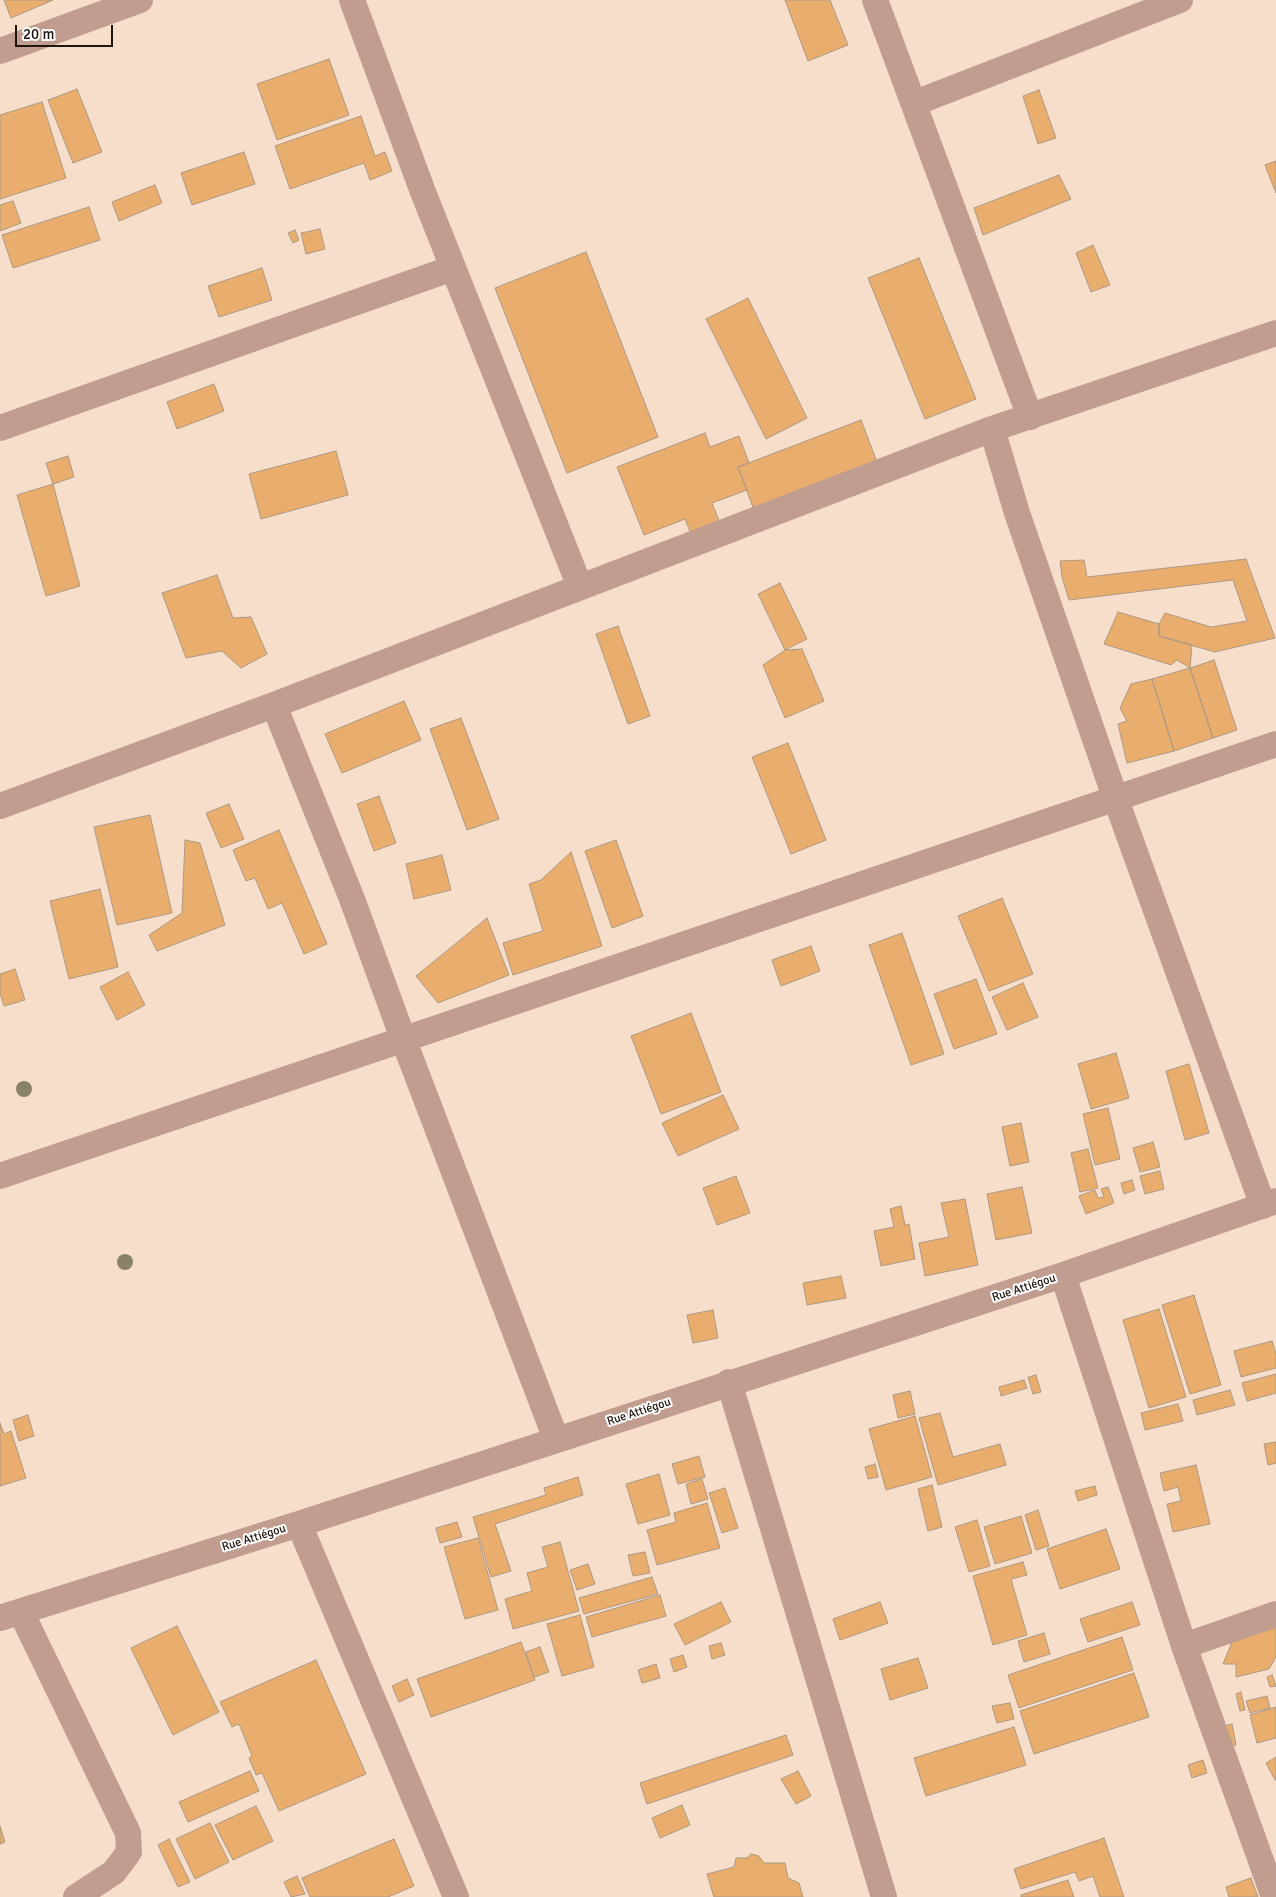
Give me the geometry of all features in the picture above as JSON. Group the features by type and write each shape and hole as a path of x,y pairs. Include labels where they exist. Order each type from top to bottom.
{"street":[{"path":"0,51 140,0"},
{"path":"352,0 453,268 580,587"},
{"path":"875,0 915,103 1030,417"},
{"path":"915,103 1180,0"},
{"path":"0,428 453,268"},
{"path":"0,806 274,704 992,429 1276,333"},
{"path":"992,429 1018,513 1115,797 1269,1203"},
{"path":"274,704 352,899 404,1041 556,1438"},
{"path":"0,1176 404,1041 1115,797 1276,744"},
{"name":"Rue Attiégou","path":"10,1615 299,1524 556,1438 1062,1275 1269,1203"},
{"path":"1062,1275 1184,1646 1274,1897"},
{"path":"729,1382 884,1897"},
{"path":"299,1524 456,1897"},
{"path":"1184,1646 1276,1614"},
{"path":"10,1615 128,1833 129,1852 114,1872 76,1897"}],"building":[{"path":"4,0 53,0 11,18"},
{"path":"785,0 830,0 848,45 808,61"},
{"path":"329,59 349,115 277,140 257,84"},
{"path":"77,89 102,152 73,163 48,100"},
{"path":"1039,90 1056,138 1038,144 1023,96"},
{"path":"42,102 66,178 0,199 0,115"},
{"path":"361,116 375,156 385,152 392,171 370,180 364,163 290,189 275,146"},
{"path":"244,152 255,184 192,205 181,173"},
{"path":"1276,161 1276,193 1265,165"},
{"path":"1059,175 1071,199 983,235 974,208"},
{"path":"155,185 162,203 119,221 112,202"},
{"path":"13,201 21,223 0,231 0,205"},
{"path":"89,207 100,240 13,268 2,235"},
{"path":"320,229 325,249 306,254 301,233"},
{"path":"295,230 299,240 293,243 288,233"},
{"path":"1093,245 1110,285 1091,292 1076,253"},
{"path":"586,252 658,437 567,473 495,288"},
{"path":"919,258 976,399 925,419 868,278"},
{"path":"262,268 272,300 219,317 208,286"},
{"path":"748,298 807,418 766,439 706,319"},
{"path":"214,384 224,411 177,429 167,402"},
{"path":"861,420 877,462 754,510 738,467"},
{"path":"705,433 710,447 739,436 749,463 738,467 747,490 712,503 720,523 691,534 685,519 644,535 617,467"},
{"path":"336,451 348,495 261,519 249,474"},
{"path":"68,456 74,477 53,484 46,463"},
{"path":"53,484 80,586 46,596 17,495"},
{"path":"1246,559 1275,638 1215,652 1159,636 1159,624 1165,613 1211,627 1247,621 1233,580 1069,600 1062,577 1060,561 1084,560 1087,577"},
{"path":"217,575 233,618 251,617 267,654 241,668 222,651 186,658 162,593"},
{"path":"780,583 807,639 785,650 758,594"},
{"path":"1118,612 1159,624 1159,636 1192,645 1190,668 1177,660 1171,665 1104,644"},
{"path":"618,626 650,716 628,724 596,634"},
{"path":"802,649 824,701 785,718 763,665 785,650"},
{"path":"1214,660 1237,730 1213,738 1190,668"},
{"path":"1190,668 1213,738 1174,751 1152,679"},
{"path":"1152,679 1174,751 1127,763 1118,724 1127,721 1120,708 1131,684"},
{"path":"404,701 421,740 342,773 325,734"},
{"path":"461,718 499,819 467,830 430,729"},
{"path":"788,743 826,840 791,854 752,757"},
{"path":"379,796 396,843 374,851 357,804"},
{"path":"229,804 244,839 221,848 206,813"},
{"path":"150,815 172,913 117,925 94,827"},
{"path":"279,830 327,944 304,954 282,903 268,909 255,878 246,881 233,850"},
{"path":"185,840 200,843 225,925 157,951 149,935 182,913"},
{"path":"616,840 643,916 612,928 585,851"},
{"path":"571,852 602,946 513,975 503,943 543,931 529,884 541,880"},
{"path":"442,855 451,890 414,899 406,864"},
{"path":"100,889 118,967 69,979 50,901"},
{"path":"1002,898 1033,974 989,991 958,916"},
{"path":"487,918 509,975 438,1003 416,976"},
{"path":"902,933 944,1054 911,1065 869,945"},
{"path":"811,946 820,971 781,986 772,960"},
{"path":"15,969 25,1000 4,1006 0,993 0,974"},
{"path":"128,972 145,1005 117,1020 100,987"},
{"path":"976,979 997,1034 954,1049 934,994"},
{"path":"1023,983 1038,1017 1007,1030 992,997"},
{"path":"691,1013 721,1092 661,1114 631,1036"},
{"path":"1116,1053 1129,1098 1091,1109 1078,1064"},
{"path":"1189,1064 1209,1133 1185,1140 1166,1071"},
{"path":"723,1095 739,1129 678,1156 662,1123"},
{"path":"1108,1108 1120,1159 1095,1165 1083,1114"},
{"path":"1021,1123 1029,1162 1010,1166 1002,1127"},
{"path":"1153,1142 1160,1167 1140,1172 1133,1148"},
{"path":"1088,1149 1098,1188 1080,1192 1071,1153"},
{"path":"1160,1171 1164,1189 1145,1194 1140,1176"},
{"path":"736,1176 750,1213 717,1225 703,1188"},
{"path":"1132,1180 1135,1190 1124,1194 1121,1183"},
{"path":"1022,1187 1032,1233 996,1240 987,1194"},
{"path":"1108,1187 1114,1203 1086,1214 1079,1196 1095,1190 1098,1198 1104,1197 1101,1189"},
{"path":"965,1199 978,1265 925,1276 919,1243 949,1237 941,1203"},
{"path":"901,1206 905,1225 909,1224 915,1259 881,1266 874,1231 894,1227 890,1209"},
{"path":"841,1276 846,1298 807,1305 803,1283"},
{"path":"1194,1295 1221,1385 1190,1394 1162,1305"},
{"path":"1159,1309 1186,1397 1149,1408 1123,1320"},
{"path":"713,1310 718,1338 693,1343 687,1315"},
{"path":"1272,1341 1276,1354 1276,1368 1241,1377 1234,1351"},
{"path":"1276,1374 1276,1393 1247,1401 1242,1383"},
{"path":"1036,1375 1041,1392 1033,1394 1028,1377"},
{"path":"1024,1380 1027,1388 1001,1396 999,1387"},
{"path":"1230,1390 1235,1405 1197,1415 1193,1400"},
{"path":"910,1391 915,1414 898,1418 893,1395"},
{"path":"1178,1404 1183,1421 1145,1430 1141,1413"},
{"path":"940,1413 953,1457 1000,1444 1006,1465 938,1485 919,1418"},
{"path":"28,1415 34,1436 19,1441 13,1420"},
{"path":"915,1416 932,1477 886,1490 869,1429"},
{"path":"0,1423 4,1434 11,1431 26,1478 0,1486"},
{"path":"1276,1442 1276,1463 1268,1465 1264,1444"},
{"path":"699,1456 705,1477 678,1484 672,1464"},
{"path":"875,1464 878,1477 868,1479 865,1467"},
{"path":"1196,1465 1210,1524 1173,1532 1167,1504 1181,1501 1178,1487 1164,1491 1160,1473"},
{"path":"659,1474 670,1515 638,1524 626,1484"},
{"path":"578,1477 583,1495 495,1524 511,1571 491,1577 473,1517 546,1495 544,1488"},
{"path":"702,1479 708,1499 691,1504 686,1484"},
{"path":"932,1485 942,1527 928,1531 918,1489"},
{"path":"1095,1486 1097,1495 1078,1501 1075,1491"},
{"path":"725,1488 738,1528 722,1533 709,1493"},
{"path":"707,1503 720,1548 657,1565 647,1530 676,1522 674,1513"},
{"path":"1038,1510 1049,1546 1036,1550 1025,1515"},
{"path":"1021,1516 1032,1553 995,1564 984,1527"},
{"path":"977,1520 990,1566 969,1572 955,1527"},
{"path":"457,1522 462,1537 440,1543 436,1528"},
{"path":"1106,1529 1120,1569 1060,1589 1047,1549"},
{"path":"478,1538 498,1610 465,1619 444,1547"},
{"path":"560,1542 579,1611 513,1629 505,1599 532,1591 527,1573 548,1567 542,1547"},
{"path":"645,1552 650,1573 633,1576 628,1555"},
{"path":"1023,1562 1027,1575 1011,1579 1027,1635 993,1645 973,1576"},
{"path":"588,1564 595,1584 577,1590 570,1570"},
{"path":"652,1577 658,1594 584,1614 579,1598"},
{"path":"660,1595 666,1616 592,1637 586,1617"},
{"path":"721,1602 731,1622 685,1645 674,1624"},
{"path":"880,1602 888,1623 840,1640 833,1619"},
{"path":"1132,1602 1140,1625 1088,1642 1080,1619"},
{"path":"580,1615 594,1667 562,1676 547,1624"},
{"path":"177,1626 219,1712 173,1735 131,1648"},
{"path":"1276,1627 1276,1657 1269,1669 1236,1677 1236,1664 1223,1664 1232,1642"},
{"path":"1044,1633 1050,1654 1024,1662 1018,1641"},
{"path":"1122,1637 1133,1670 1019,1708 1008,1675"},
{"path":"521,1642 535,1680 431,1717 417,1679"},
{"path":"721,1643 725,1655 712,1659 709,1646"},
{"path":"540,1647 549,1672 534,1677 526,1652"},
{"path":"683,1655 687,1667 674,1672 670,1659"},
{"path":"918,1658 928,1688 890,1700 881,1669"},
{"path":"316,1660 366,1774 279,1811 262,1773 256,1775 249,1758 252,1756 239,1724 232,1727 220,1702"},
{"path":"656,1664 660,1678 642,1683 638,1670"},
{"path":"1134,1673 1149,1717 1034,1754 1020,1711"},
{"path":"1272,1675 1276,1686 1270,1687 1267,1677"},
{"path":"407,1679 414,1695 399,1702 392,1686"},
{"path":"1241,1692 1245,1710 1240,1711 1236,1694"},
{"path":"1267,1696 1270,1708 1250,1713 1246,1701"},
{"path":"1010,1703 1014,1719 997,1723 992,1706"},
{"path":"1276,1707 1276,1738 1257,1743 1250,1715"},
{"path":"1232,1724 1236,1745 1225,1747 1220,1727"},
{"path":"1014,1727 1026,1765 926,1796 914,1758"},
{"path":"786,1735 793,1755 647,1804 640,1783"},
{"path":"1276,1757 1276,1780 1275,1780 1266,1763"},
{"path":"1203,1760 1207,1773 1192,1778 1188,1765"},
{"path":"250,1771 259,1791 188,1822 179,1802"},
{"path":"798,1771 811,1796 796,1804 781,1779"},
{"path":"682,1805 690,1825 660,1838 652,1818"},
{"path":"256,1806 273,1841 233,1860 215,1825"},
{"path":"210,1823 229,1862 195,1879 176,1839"},
{"path":"0,1826 5,1842 0,1844"},
{"path":"1104,1838 1124,1897 1100,1897 1093,1876 1079,1881 1075,1872 1021,1889 1014,1869"},
{"path":"169,1839 190,1882 178,1887 158,1845"},
{"path":"394,1839 414,1886 388,1897 310,1897 302,1878"},
{"path":"751,1854 759,1856 764,1863 785,1863 788,1878 799,1883 803,1897 714,1897 707,1874 734,1867 736,1858 747,1858"},
{"path":"297,1876 305,1894 291,1897 284,1882"},
{"path":"1251,1878 1258,1897 1229,1897 1226,1887"},
{"path":"1068,1880 1074,1897 1021,1897 1021,1895"}]}
